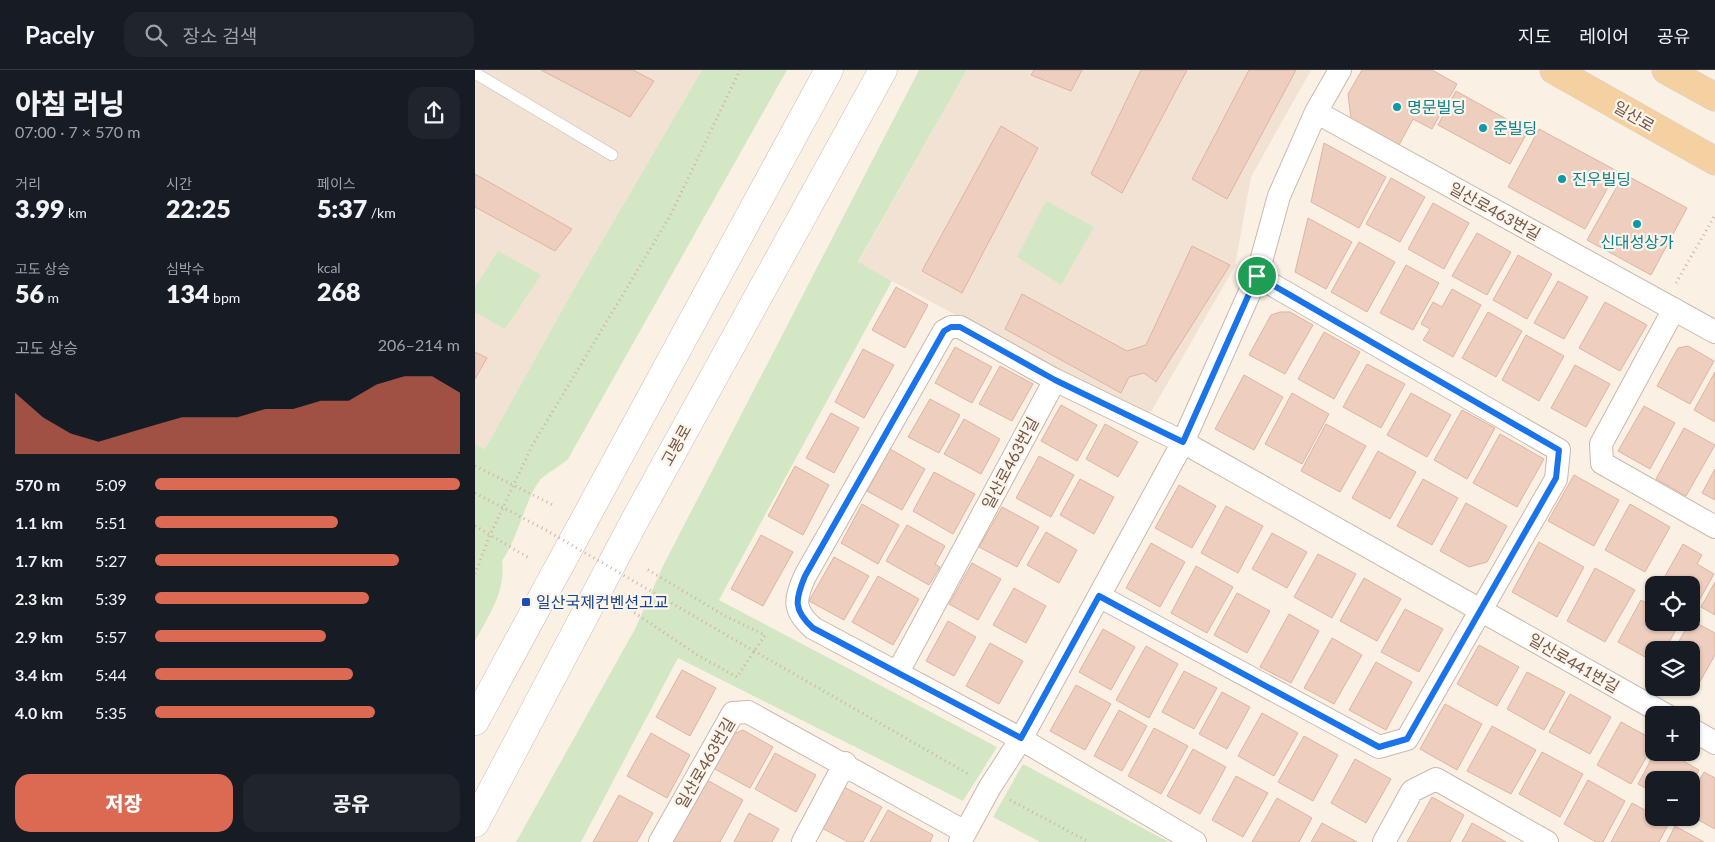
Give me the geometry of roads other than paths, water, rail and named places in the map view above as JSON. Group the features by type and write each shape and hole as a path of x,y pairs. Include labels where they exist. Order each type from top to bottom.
{"main road":[{"path":"475,721 829,70"},
{"name":"고봉로","path":"475,823 635,520 883,70"},
{"name":"일산로","path":"1554,70 1715,161"},
{"path":"1666,70 1715,97"}],"street":[{"name":"일산로463번길","path":"660,842 733,713 748,712 845,763 962,837 1021,738 1183,442 1257,276 1279,196 1316,112 1340,70"},
{"name":"일산로463번길","path":"1316,112 1674,309"},
{"path":"1099,596 1379,747 1407,739 1556,478 1559,450 1257,276"},
{"path":"1715,332 1674,309 1601,444 1602,462 1715,527"},
{"path":"1195,842 1021,738 813,628 802,618 797,606 798,592 944,331 951,327 960,327 1055,380 1183,442 1481,610"},
{"name":"일산로463번길","path":"898,672 1055,380"},
{"name":"일산로441번길","path":"1481,610 1650,706"},
{"path":"1700,734 1715,743"},
{"path":"803,842 845,763"},
{"path":"1384,842 1412,791 1437,779 1547,842"}],"lane":[{"path":"475,73 612,154"}],"place":[{"name":"명문빌딩","path":"1397,107"},
{"name":"준빌딩","path":"1483,128"},
{"name":"진우빌딩","path":"1562,179"},
{"name":"신대성상가","path":"1637,224"},
{"name":"일산국제컨벤션고교","path":"526,602"}]}
